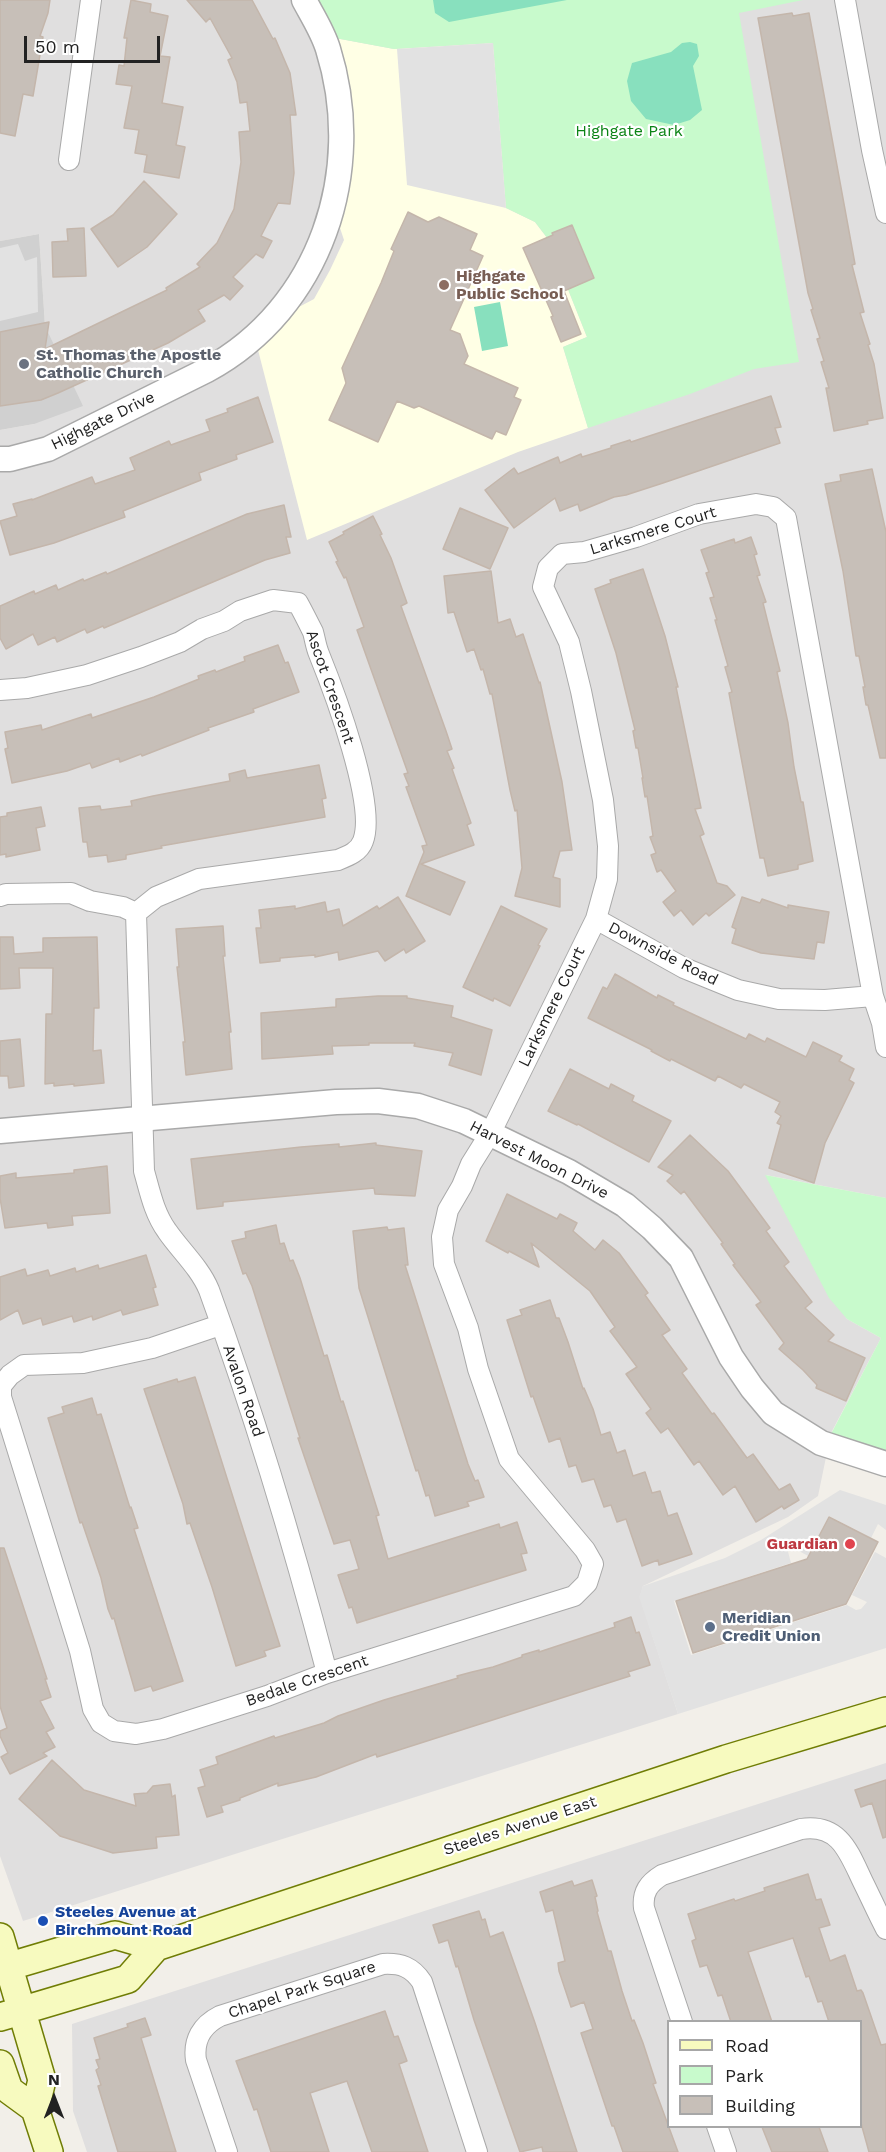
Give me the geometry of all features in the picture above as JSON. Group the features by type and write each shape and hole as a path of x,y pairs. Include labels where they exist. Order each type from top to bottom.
{"main road":[{"name":"Steeles Avenue East","path":"156,1947 726,1759 886,1711"},
{"path":"4,1968 115,1935 156,1947 128,1979 10,2014"},
{"path":"0,1937 10,2014 42,2080 35,2109 49,2152"},
{"path":"0,2064 9,2090 35,2109"}],"street":[{"path":"69,160 91,0"},
{"name":"Highgate Drive","path":"0,459 10,459 48,449 226,360 257,336 285,307 304,277 330,221 342,156 343,123 333,67 328,47 304,0"},
{"path":"845,0 872,150 884,190 886,213"},
{"name":"Larksmere Court","path":"491,1132 596,919 607,879 608,846 603,800 569,642 543,587 548,568 562,554 584,552 626,540 699,514 756,504 773,507 786,518 873,996 882,1023 886,1047"},
{"name":"Ascot Crescent","path":"0,690 27,688 109,668 180,642 202,629 224,621 240,610 273,600 297,603 303,612 313,633 349,738 367,814 363,841 355,852 338,860 199,879 156,897 136,913"},
{"path":"0,896 71,893 90,901 123,907 136,913 143,1120"},
{"name":"Downside Road","path":"596,919 684,968 738,990 779,999 825,1000 873,996"},
{"name":"Harvest Moon Drive","path":"0,1131 336,1102 378,1101 418,1106 491,1132 569,1172 625,1206 652,1228 681,1258 731,1357 752,1388 773,1413 821,1443 886,1464"},
{"name":"Avalon Road","path":"143,1120 144,1171 152,1201 165,1229 192,1262 207,1287 255,1424 302,1577 327,1673"},
{"name":"Bedale Crescent","path":"220,1325 152,1348 83,1363 24,1365 10,1375 2,1386 1,1397 80,1651 93,1709 101,1723 114,1731 136,1734 163,1729 257,1699 327,1673 574,1596 587,1583 593,1564 585,1550 508,1459 478,1369 468,1328 444,1264 442,1237 448,1210 471,1164 491,1132"},
{"path":"681,2020 643,1901 652,1881 662,1875 801,1829 817,1828 835,1836 848,1850 886,1929"},
{"name":"Chapel Park Square","path":"227,2152 196,2060 198,2037 207,2024 220,2016 383,1964 395,1964 411,1969 422,1982 477,2152"},
{"path":"717,2128 726,2152"}],"shaded area":[{"path":"0,0 886,0 886,1198 766,1175 847,1319 881,1338 831,1433 818,1496 788,1517 643,1586 640,1597 678,1714 23,1921 0,1856 0,430 34,424 45,326 39,234 0,241"},
{"name":"Highgate Public School","path":"335,38 394,49 493,43 506,208 535,222 548,239 587,337 563,347 588,428 518,452 307,540 258,350 285,324 297,308 314,299 344,240 340,228 353,162 353,123 349,86"},
{"path":"493,43 506,208 407,185 397,49"},
{"path":"39,234 45,326 83,406 34,424 0,430 0,241"},
{"path":"18,244 25,261 37,257 38,312 0,321 0,248"},
{"path":"840,1490 886,1505 886,1530 878,1524 871,1538 829,1516 808,1556 792,1547 787,1548 791,1563 674,1601 691,1655 847,1605 856,1610 861,1609 867,1602 852,1595 875,1552 886,1558 886,1648 678,1714 639,1597 643,1586 725,1558 761,1540"},
{"path":"886,1763 886,2152 87,2152 73,2111 72,2024"}],"green space":[{"name":"Highgate Park","path":"318,0 803,0 739,13 799,362 754,369 690,394 588,428 563,347 587,337 548,239 535,222 506,208 493,43 394,49 335,38"},
{"path":"433,0 567,0 449,22 435,13"},
{"path":"682,43 697,44 699,56 693,66 702,110 690,120 674,125 646,119 631,101 627,81 632,63 671,52"},
{"path":"500,302 508,346 482,351 474,307"},
{"path":"765,1175 886,1198 886,1453 851,1443 831,1434 881,1338 847,1319 829,1298"}],"building":[{"path":"0,0 50,0 40,36 43,37 33,96 23,94 15,136 0,133"},
{"path":"131,0 151,4 150,12 168,16 160,56 170,57 162,103 183,107 176,145 185,147 179,178 144,172 147,155 135,153 139,130 124,128 132,86 116,84 119,65 124,66 127,38 124,38"},
{"path":"187,0 252,0 273,39 275,38 290,73 296,115 290,115 294,173 290,204 278,203 261,236 272,241 263,258 256,254 233,277 243,286 230,300 224,295 198,310 205,321 168,343 58,393 41,400 0,406 0,332 49,322 45,349 167,290 166,288 200,267 197,264 217,243 234,209 241,162 239,132 250,131 247,102 240,103 237,82 228,60 232,58 210,18 206,22"},
{"path":"792,13 793,16 809,13 855,264 852,265 864,312 860,313 870,344 868,345 874,364 883,418 867,421 868,424 834,431 826,388 829,388 817,339 820,338 811,310 813,309 808,293 758,18"},
{"path":"144,181 177,214 147,247 118,267 91,229 113,215"},
{"path":"408,212 428,222 439,217 477,234 470,250 483,256 450,330 460,334 468,356 464,364 518,388 514,397 521,400 506,435 496,431 492,439 419,406 414,408 397,401 378,442 329,420 346,383 342,368 381,283 394,251 391,249"},
{"path":"572,225 594,278 564,291 581,334 561,342 551,317 553,316 523,248"},
{"path":"84,228 86,276 53,277 52,242 68,241 67,229"},
{"path":"771,396 781,427 775,428 780,443 663,483 614,497 580,511 578,504 560,511 555,498 514,528 485,490 514,468 518,474 558,457 560,463 581,454 582,457"},
{"path":"258,397 273,442 236,455 237,459 199,473 201,480 123,511 125,517 54,543 10,555 0,521 17,516 13,504 32,500 92,477 95,484 135,470 130,458 169,441 171,445 210,431 206,420"},
{"path":"872,469 886,532 886,758 880,758 868,705 866,705 863,687 865,687 859,656 856,656 843,571 825,484 841,481 840,475"},
{"path":"284,505 291,537 286,537 290,553 265,560 104,628 103,626 87,633 85,629 57,642 55,637 38,645 33,634 6,649 0,638 0,606 34,591 35,594 56,585 58,590 83,579 84,581 106,572 107,574 247,514"},
{"path":"460,508 508,528 490,569 443,549"},
{"path":"373,516 382,534 380,535 407,603 401,606 452,749 447,751 471,823 467,825 474,845 421,864 465,882 450,915 406,896 424,852 422,846 427,845 406,787 409,786 404,774 408,773 357,630 364,627 346,577 344,578 336,562 338,561 329,542"},
{"path":"751,537 757,554 754,555 760,575 757,576 766,602 763,603 780,671 777,672 813,861 798,865 798,869 768,876 764,858 760,858 729,693 732,692 725,667 728,666 710,598 714,597 706,573 709,572 701,550 734,539 735,543"},
{"path":"643,569 665,636 678,687 676,687 701,808 695,809 704,834 700,836 717,883 727,886 735,895 709,916 706,913 693,925 681,910 674,916 663,902 676,891 661,870 657,872 651,855 656,853 650,837 653,836 633,731 635,730 616,653 595,589 611,583 610,580"},
{"path":"491,571 498,623 510,619 516,637 523,634 540,682 562,782 572,850 560,851 553,877 560,879 560,907 515,896 522,868 517,810 515,811 510,790 492,694 490,694 474,649 467,652 454,612 448,613 444,576"},
{"path":"278,645 285,663 288,662 299,692 142,756 141,754 120,762 119,758 92,768 90,763 67,771 12,783 5,749 8,748 5,732 41,725 42,730 91,714 92,718 154,697 199,679 198,676 245,661 244,657"},
{"path":"319,765 326,798 322,799 325,817 161,846 162,848 126,855 126,859 108,862 107,855 89,857 87,842 83,842 79,808 100,806 101,810 132,806 131,801 230,781 229,774 245,770 247,778"},
{"path":"41,807 45,826 36,828 40,850 6,857 6,854 0,855 0,817 7,816 7,813"},
{"path":"398,897 425,941 406,953 404,949 385,961 378,951 339,960 338,952 315,957 315,955 280,958 280,961 260,963 256,928 261,928 259,910 295,906 295,909 325,902 327,912 339,909 343,926 377,906 379,909"},
{"path":"742,897 760,903 762,899 788,908 788,905 829,912 824,943 817,942 814,959 761,953 732,943 736,929 732,927"},
{"path":"501,906 547,929 510,1006 463,987"},
{"path":"223,926 225,956 223,956 231,1032 229,1032 232,1069 186,1075 176,929"},
{"path":"0,937 13,937 14,954 43,952 43,938 97,937 99,1008 94,1008 93,1051 101,1050 104,1083 74,1086 74,1084 54,1086 54,1083 45,1084 46,1014 52,1014 53,968 19,968 20,988 0,989"},
{"path":"615,974 657,998 658,995 674,1003 673,1005 746,1039 749,1034 765,1042 767,1038 806,1057 813,1042 842,1056 839,1061 854,1069 849,1080 854,1083 825,1143 814,1183 769,1168 781,1125 777,1123 781,1116 775,1112 780,1102 744,1084 741,1088 718,1076 715,1081 671,1059 670,1061 588,1018 603,987 607,989"},
{"path":"407,996 407,998 453,1006 451,1017 492,1030 481,1075 449,1065 453,1053 414,1046 415,1043 332,1046 333,1054 262,1059 261,1013 336,1007 336,999"},
{"path":"20,1039 24,1086 9,1088 8,1076 0,1076 0,1041"},
{"path":"570,1069 609,1089 611,1084 634,1096 632,1101 671,1121 649,1162 578,1124 548,1111"},
{"path":"690,1135 728,1171 770,1228 766,1231 789,1262 784,1266 812,1302 805,1308 834,1335 828,1341 865,1358 846,1401 816,1388 817,1385 803,1370 779,1349 784,1343 756,1305 761,1302 733,1265 735,1264 721,1244 723,1243 684,1191 681,1194 667,1181 673,1175 658,1167"},
{"path":"376,1143 376,1145 422,1151 415,1196 375,1194 374,1188 223,1202 223,1206 197,1209 191,1159 301,1147 339,1144 339,1147"},
{"path":"107,1166 110,1213 72,1216 73,1225 48,1228 47,1223 5,1228 0,1198 0,1176 16,1173 16,1178 74,1173 74,1170"},
{"path":"507,1194 557,1219 560,1214 577,1223 573,1231 595,1250 603,1240 619,1253 648,1293 645,1295 670,1330 662,1335 687,1369 682,1373 747,1458 753,1454 779,1490 790,1484 799,1500 784,1509 782,1506 756,1522 735,1486 723,1495 699,1461 694,1465 668,1428 661,1433 646,1413 651,1409 626,1374 637,1367 610,1331 615,1327 590,1291 531,1243 539,1267 486,1241"},
{"path":"276,1225 280,1244 284,1243 290,1261 293,1260 300,1278 324,1356 327,1355 341,1402 343,1401 379,1515 376,1516 388,1559 499,1524 500,1528 517,1522 527,1553 521,1554 526,1570 357,1623 352,1607 349,1608 338,1575 359,1569 350,1540 334,1544 298,1438 300,1438 252,1286 246,1273 243,1274 232,1241 246,1238 245,1232"},
{"path":"387,1227 388,1230 404,1228 408,1265 405,1265 468,1464 475,1481 478,1480 484,1497 467,1502 469,1506 435,1516 429,1495 426,1496 418,1470 416,1471 359,1288 353,1231"},
{"path":"146,1255 156,1287 153,1288 158,1305 123,1315 121,1310 93,1320 92,1316 74,1322 72,1316 43,1325 41,1318 23,1324 18,1310 0,1320 0,1277 25,1269 27,1276 48,1270 50,1276 75,1268 76,1272 98,1265 99,1269"},
{"path":"550,1300 556,1318 559,1318 601,1435 610,1432 617,1453 625,1450 633,1476 645,1472 652,1493 660,1491 668,1516 677,1513 692,1554 659,1565 658,1560 642,1566 626,1519 617,1522 611,1505 604,1507 594,1479 582,1482 576,1465 569,1467 560,1438 549,1442 533,1396 531,1397 507,1320 522,1315 520,1310"},
{"path":"195,1377 280,1646 264,1651 266,1656 236,1666 212,1587 190,1523 187,1524 183,1504 144,1389 177,1379 178,1382"},
{"path":"92,1398 97,1415 101,1414 138,1528 134,1529 183,1681 153,1691 151,1686 135,1691 114,1618 112,1619 108,1609 101,1578 82,1522 80,1523 48,1418 64,1413 62,1407"},
{"path":"829,1517 878,1542 846,1604 693,1653 676,1601 807,1559"},
{"path":"0,1548 4,1548 47,1679 45,1679 51,1697 40,1701 54,1728 46,1732 55,1747 43,1753 47,1756 10,1774 1,1757 8,1753 0,1736 0,1731 7,1728 0,1706"},
{"path":"631,1617 636,1633 639,1632 650,1665 628,1672 630,1676 377,1757 376,1754 316,1777 278,1786 278,1783 221,1806 223,1812 207,1817 198,1788 205,1786 200,1770 218,1764 216,1757 274,1736 275,1738 324,1723 384,1700 458,1678 457,1676 493,1667 522,1657 522,1655 539,1650 539,1652 615,1627 614,1623"},
{"path":"52,1760 84,1790 136,1806 134,1794 147,1793 153,1786 170,1784 172,1797 175,1795 179,1835 156,1837 157,1848 113,1853 60,1836 19,1799"},
{"path":"886,1780 886,1837 883,1838 872,1803 861,1807 855,1790"},
{"path":"808,1874 816,1900 821,1899 830,1925 819,1928 830,1961 845,1955 857,1991 861,1990 863,1993 881,2045 886,2044 886,2152 869,2152 862,2127 862,2020 828,2020 822,2001 818,2002 809,1976 806,1977 793,1938 748,1952 771,2020 730,2020 722,1995 718,1996 707,1965 700,1967 692,1941 696,1939 688,1914 765,1891 764,1888"},
{"path":"592,1880 597,1896 595,1897 597,1912 608,1951 611,1951 632,2021 634,2020 643,2043 656,2083 653,2084 667,2128 669,2128 678,2152 623,2152 614,2126 612,2126 581,2033 593,2029 584,2002 571,2007 559,1971 558,1963 565,1961 553,1910 546,1912 540,1892 572,1881 574,1886"},
{"path":"479,1911 482,1920 485,1919 490,1937 503,1932 577,2152 543,2152 542,2147 520,2152 474,2020 458,1966 456,1967 448,1940 439,1943 433,1925"},
{"path":"385,2011 394,2037 398,2036 407,2061 399,2064 428,2152 372,2152 347,2081 310,2093 329,2152 271,2152 257,2109 254,2110 236,2061"},
{"path":"145,2018 151,2035 141,2038 176,2152 118,2152 98,2086 101,2085 96,2070 99,2068 96,2060 100,2059 94,2038 128,2027 127,2024"},
{"path":"762,2128 819,2128 828,2152 772,2152"}],"place":[{"name":"Highgate Public School","path":"444,285"},
{"name":"St. Thomas the Apostle Catholic Church","path":"24,364"},
{"name":"Guardian","path":"850,1544"},
{"name":"Meridian Credit Union","path":"710,1627"},
{"name":"Steeles Avenue at Birchmount Road","path":"43,1921"}]}
